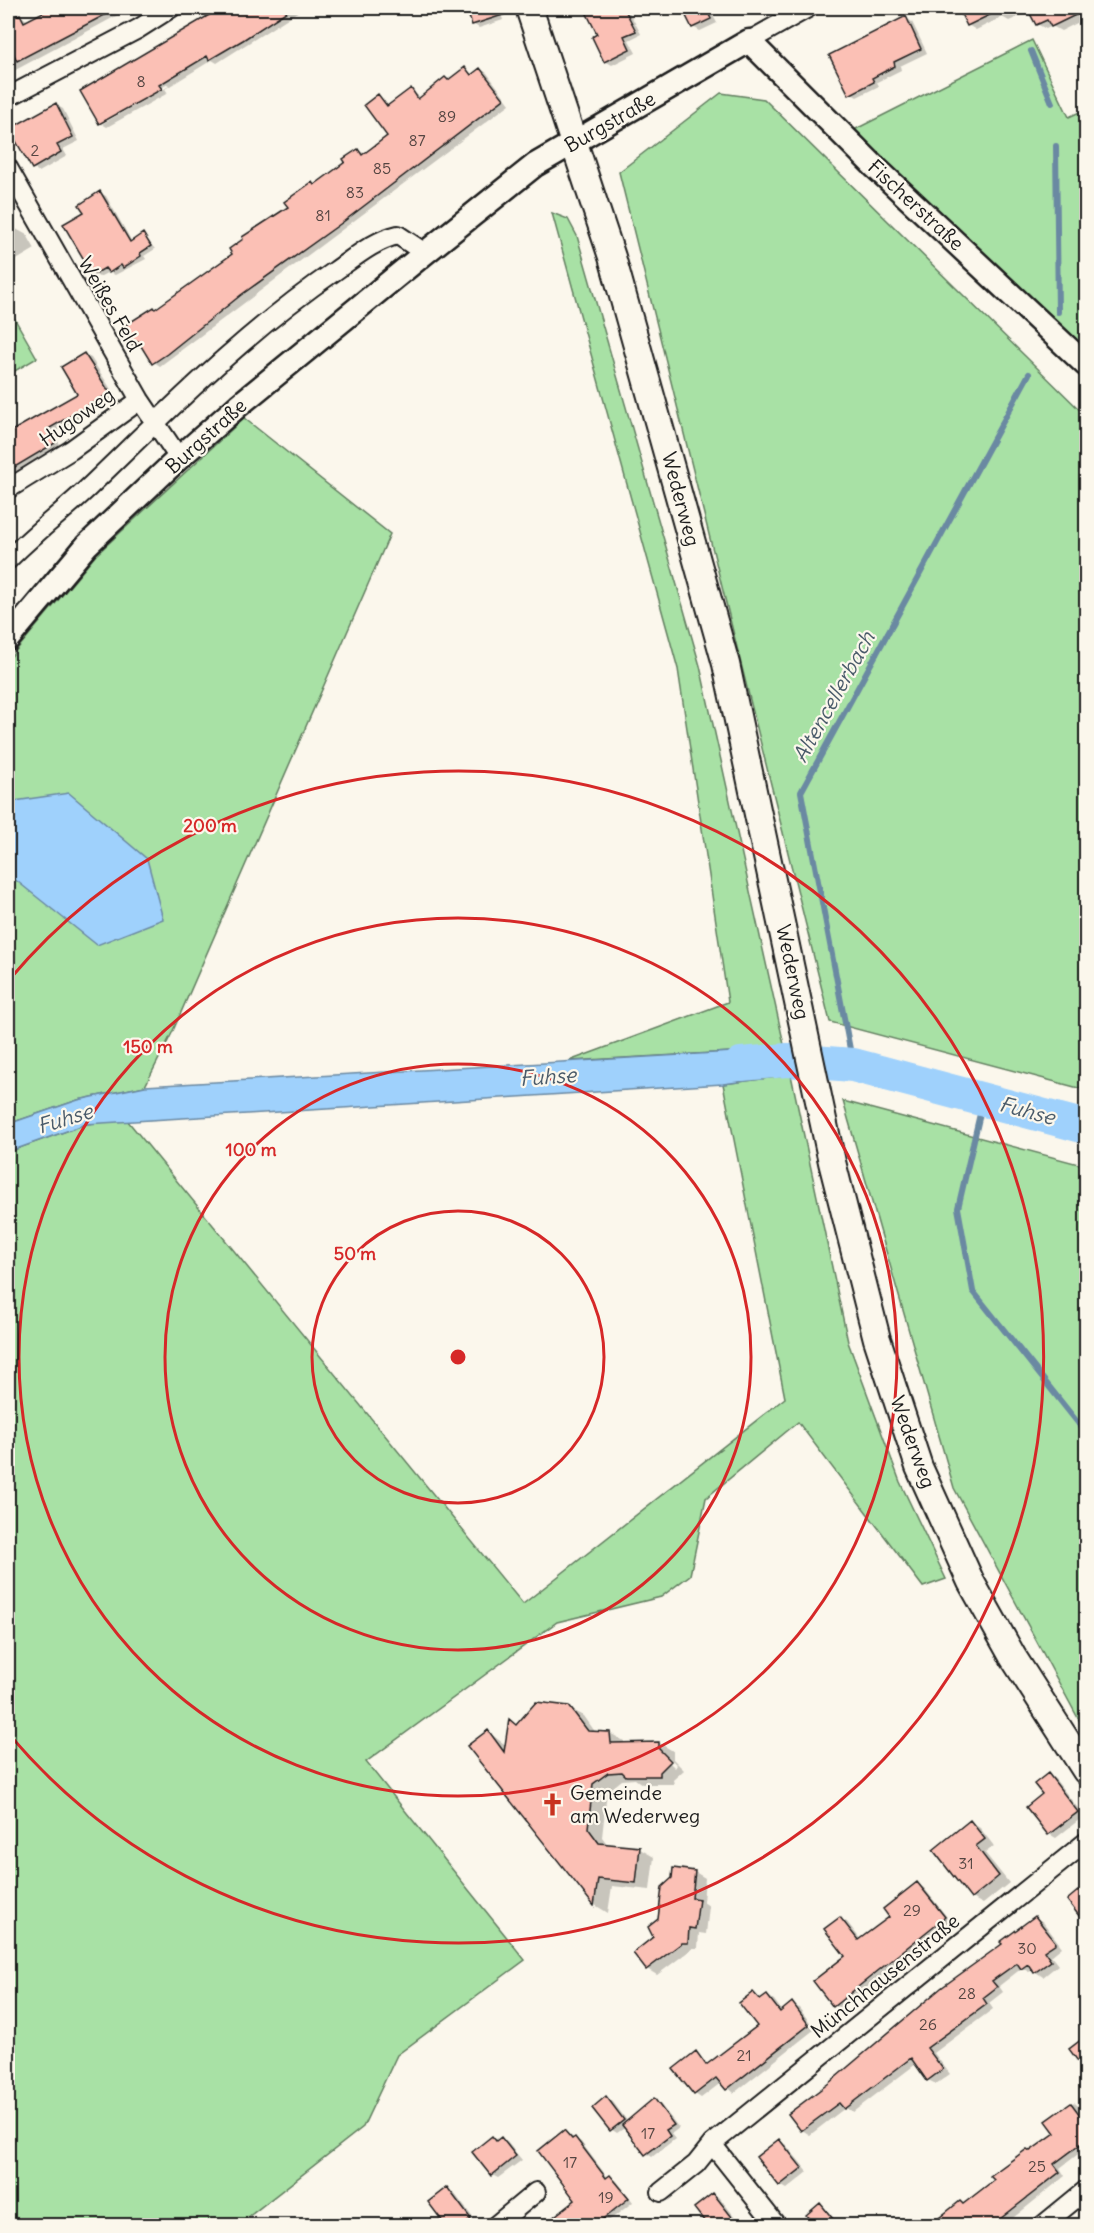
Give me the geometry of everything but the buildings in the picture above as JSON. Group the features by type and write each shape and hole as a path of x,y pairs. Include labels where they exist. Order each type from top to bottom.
{"main road":[{"name":"Wederweg","path":"529,8 612,256 726,664 832,1161 877,1339 919,1467 971,1582 1013,1657 1086,1771"}],"street":[{"path":"8,97 138,29 171,8"},
{"name":"Burgstraße","path":"8,639 87,545 179,458 239,405 535,165 808,8"},
{"name":"Fischerstraße","path":"749,41 875,166 1086,365"},
{"name":"Weißes Feld","path":"8,168 140,400 179,458"},
{"path":"8,560 87,489 154,422 234,349 317,284 384,238 398,235 425,254"},
{"name":"Hugoweg","path":"8,489 71,450 140,400"},
{"name":"Münchhausenstraße","path":"662,2192 696,2164 712,2144 1086,1842"},
{"path":"712,2144 777,2226"},
{"path":"1042,2226 1086,2190"},
{"path":"495,2226 537,2192"}],"green space":[{"path":"1032,40 1069,117 1086,109 1086,349 852,131"},
{"path":"721,93 764,99 1086,416 1086,1090 830,1022 619,172"},
{"path":"552,213 568,219 577,236 700,666 785,1049 569,1061 728,1002 678,669"},
{"path":"8,307 37,358 8,375"},
{"path":"244,418 390,534 172,1033 145,1086 78,1100 8,1124 8,660 96,555"},
{"path":"791,1075 848,1342 900,1482 946,1579 923,1587 798,1422 706,1498 690,1575 661,1597 557,1622 366,1762 525,1960 397,2055 363,2127 238,2225 8,2226 8,1152 86,1124 127,1120 523,1604 785,1398 723,1084"},
{"path":"843,1101 1086,1166 1086,1733 954,1488"}],"water":[{"path":"69,793 147,859 163,919 97,945 8,874 8,802"},
{"path":"785,1049 791,1075 723,1084 86,1124 8,1152 8,1124 78,1100 145,1086"}],"waterway":[{"name":"Altencellerbach","path":"1031,51 1052,103"},
{"name":"Altencellerbach","path":"1056,146 1058,312"},
{"name":"Altencellerbach","path":"853,1065 801,792 1029,374"},
{"name":"Fuhse","path":"741,1064 787,1060 853,1065 1086,1127"},
{"path":"983,1101 958,1208 973,1291 1086,1433"}],"place":[{"name":"Gemeinde am Wederweg","path":"552,1805"}]}
